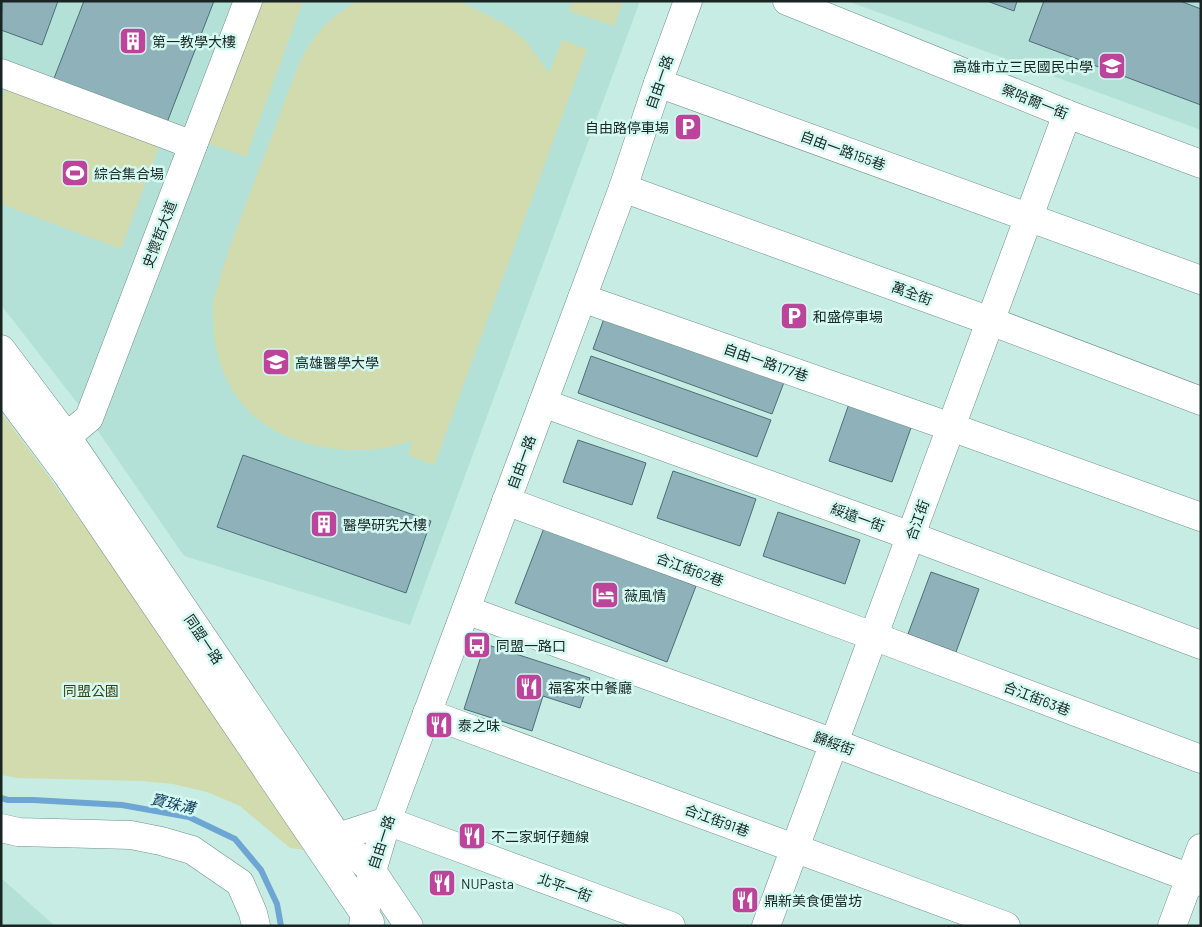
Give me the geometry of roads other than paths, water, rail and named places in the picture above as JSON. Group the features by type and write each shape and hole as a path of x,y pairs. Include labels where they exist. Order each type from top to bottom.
{"street":[{"name":"史懷哲大道","path":"58,444 89,418 248,1"},
{"name":"自由一路","path":"367,922 372,871 387,821 623,188 688,1"},
{"name":"察哈爾一街","path":"787,1 1066,114 1201,164"},
{"path":"1,73 193,145"},
{"name":"自由一路155巷","path":"658,83 1201,280"},
{"name":"合江街","path":"766,926 1066,114"},
{"name":"萬全街","path":"623,188 990,321 1201,401"},
{"name":"自由一路177巷","path":"582,298 1201,517"},
{"name":"同盟一路","path":"1,349 58,444 329,844 367,922"},
{"name":"同盟一路","path":"1,386 58,444"},
{"name":"綏遠一街","path":"543,403 911,536 1201,645"},
{"name":"合江街62巷","path":"506,501 873,636"},
{"name":"歸綏街","path":"466,610 834,743 1195,880"},
{"name":"合江街63巷","path":"873,636 1201,760"},
{"name":"合江街91巷","path":"427,713 1006,926"},
{"path":"329,844 387,821"},
{"name":"北平一街","path":"387,821 640,921 671,926"},
{"path":"1,828 18,832 131,835 192,850 240,882 253,913 256,926"},
{"name":"同盟一路","path":"329,844 372,871 409,926"},
{"path":"1172,926 1195,880 1201,848"}],"waterway":[{"name":"寶珠溝","path":"1,798 8,800 122,805 189,817 235,839 261,870 277,904 281,926"}],"place":[{"name":"第一教學大樓","path":"133,41"},
{"name":"高雄市立三民國民中學","path":"1112,66"},
{"name":"自由路停車場","path":"688,127"},
{"name":"綜合集合場","path":"75,173"},
{"name":"和盛停車場","path":"794,316"},
{"name":"高雄醫學大學","path":"276,362"},
{"name":"醫學研究大樓","path":"324,524"},
{"name":"薇風情","path":"605,595"},
{"name":"同盟一路口","path":"477,645"},
{"name":"福客來中餐廳","path":"529,687"},
{"name":"泰之味","path":"439,725"},
{"name":"不二家蚵仔麵線","path":"472,836"},
{"name":"NUPasta","path":"442,883"},
{"name":"鼎新美食便當坊","path":"745,900"}],"park label":[{"name":"同盟公園","path":"91,690"}]}
